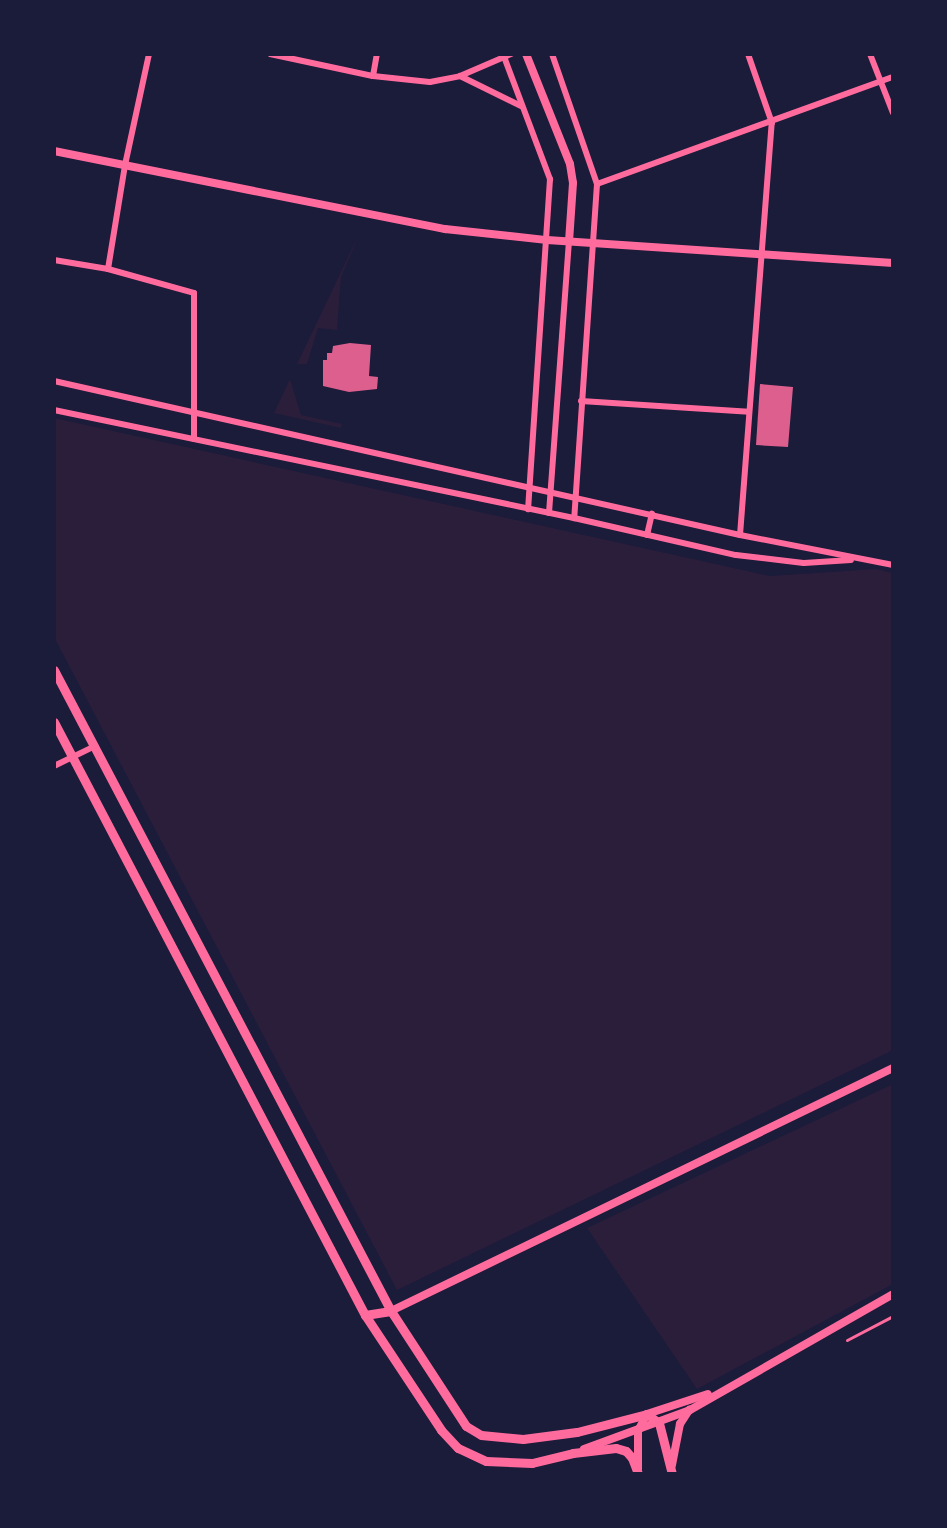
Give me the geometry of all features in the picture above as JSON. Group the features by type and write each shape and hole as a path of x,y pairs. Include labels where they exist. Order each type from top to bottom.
{"main road":[{"path":"54,670 391,1311 466,1426 481,1435 523,1439 647,1414 659,1423 672,1474"},
{"path":"54,722 365,1315 441,1430 458,1448 486,1461 532,1463 573,1453 616,1448 626,1451 638,1474"},
{"path":"365,1315 379,1310 391,1311"}],"street":[{"path":"108,269 125,165 149,54"},
{"path":"270,54 373,76 430,82 460,76 506,55 550,179 528,509"},
{"path":"373,76 377,54"},
{"path":"526,54 570,164 573,183 549,513"},
{"path":"552,54 597,184 574,518"},
{"path":"740,535 772,123 748,54"},
{"path":"870,54 893,113"},
{"path":"460,76 522,106"},
{"path":"597,184 893,77"},
{"path":"54,151 445,229 569,242 761,252 893,263"},
{"path":"54,260 108,269 194,293 194,439"},
{"path":"54,381 551,490 740,535 893,565"},
{"path":"581,401 749,412"},
{"path":"54,410 747,557 804,563 861,559"},
{"path":"647,535 652,514"},
{"path":"54,766 95,746"},
{"path":"391,1311 893,1068"},
{"path":"573,1453 690,1410 718,1390 893,1294"},
{"path":"638,1474 638,1431 647,1414 718,1390"},
{"path":"672,1474 673,1451 680,1424 690,1410"}],"lane":[{"path":"847,1340 893,1316"}],"shaded area":[{"path":"361,230 341,277 337,330 318,328 307,364 297,364"},
{"path":"290,379 301,415 342,424 341,428 274,413"},
{"path":"54,418 770,576 876,569 893,573 893,1050 397,1290 54,637"},
{"path":"893,1084 893,1284 697,1389 587,1228"}],"building":[{"path":"350,343 371,345 369,376 378,377 377,389 349,392 323,386 323,360 327,360 327,353 332,353 333,346"},
{"path":"760,384 793,387 788,447 756,445"}]}
